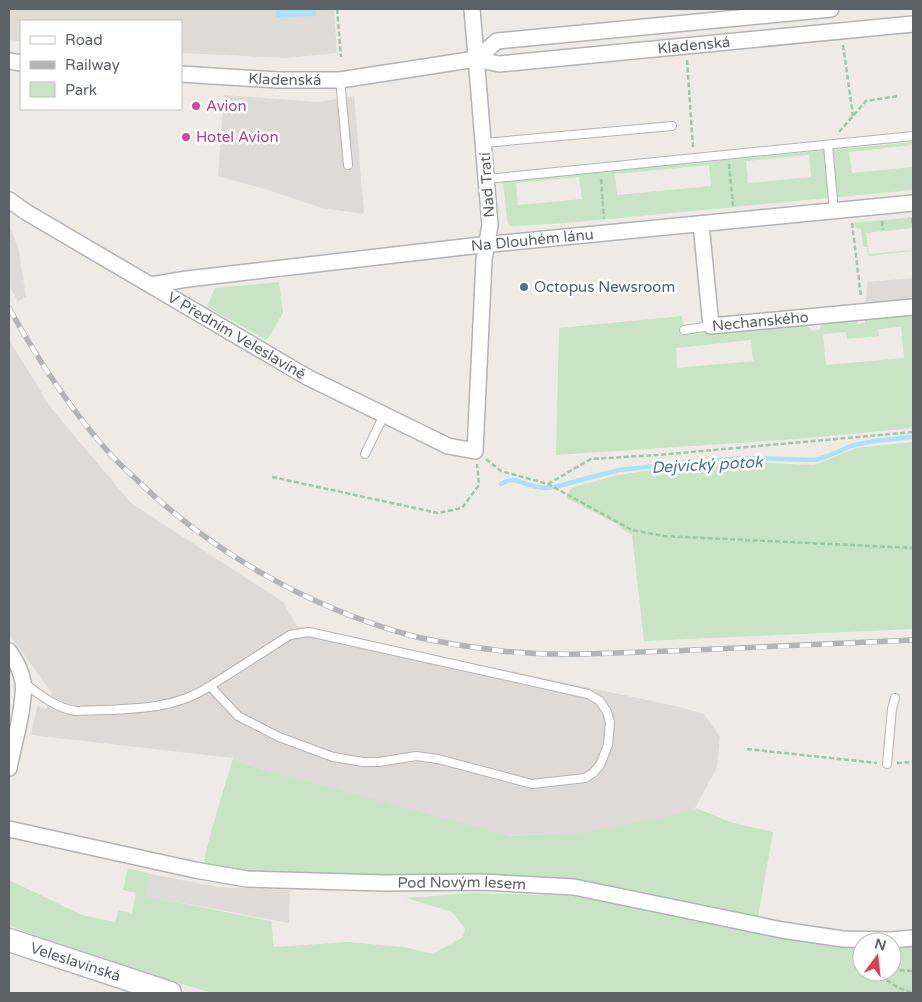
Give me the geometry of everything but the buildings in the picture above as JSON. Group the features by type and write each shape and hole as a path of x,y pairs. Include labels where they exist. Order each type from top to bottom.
{"street":[{"name":"Nad Tratí","path":"472,9 488,179 490,225 484,260 475,450"},
{"name":"Kladenská","path":"476,59 497,41 784,11 831,9"},
{"name":"Kladenská","path":"182,74 277,80 340,80 476,59 499,64 913,24"},
{"name":"V Předním Veleslavíně","path":"9,200 26,212 307,377 448,446 475,450"},
{"name":"Na Dlouhém lánu","path":"151,285 187,279 487,244 913,204"},
{"name":"Nechanského","path":"701,224 711,326 913,306"},
{"path":"9,651 18,663 24,683 9,768"},
{"name":"Pod Novým lesem","path":"9,830 194,870 247,879 384,883 482,882 574,887 782,930 843,940 913,938"},
{"name":"Veleslavínská","path":"9,940 170,993"}],"lane":[{"path":"340,80 348,165"},
{"path":"484,143 672,126"},
{"path":"488,179 913,136"},
{"path":"828,145 834,211"},
{"path":"684,330 711,326"},
{"path":"365,454 384,415"},
{"path":"24,683 49,701 66,710 146,708 175,702 200,693 210,686 290,635 309,632 588,694 600,701 607,712 610,722 608,745 600,765 585,778 532,784 416,756 379,762 363,762 333,757 279,737 238,716 210,686"},
{"path":"887,764 892,709 895,698"}],"path":[{"path":"337,9 341,57"},
{"path":"842,43 853,116"},
{"path":"686,58 693,145"},
{"path":"828,145 866,101 898,96"},
{"path":"728,155 733,209"},
{"path":"600,168 604,221"},
{"path":"851,210 861,286 861,312"},
{"path":"882,222 883,230"},
{"path":"548,484 591,459 658,455 913,432"},
{"path":"272,477 438,513 462,508 479,485 475,450"},
{"path":"475,450 501,472 548,484 632,530 664,536 913,548"},
{"path":"747,749 887,764 913,762"},
{"path":"890,982 913,993"}],"shaded area":[{"path":"9,9 334,9 337,53 287,58 182,53 182,20 20,20 20,41 9,40"},
{"path":"224,95 318,102 354,96 364,214 322,208 218,176"},
{"path":"9,225 18,247 26,296 18,302 9,285"},
{"path":"913,278 913,299 866,302 867,282"},
{"path":"9,340 51,408 131,503 283,602 297,626 680,707 704,714 720,737 717,767 693,812 595,832 504,836 243,764 233,758 31,735 37,706 46,709 52,693 9,634"},
{"path":"150,874 218,887 290,890 289,923 144,896"}],"green space":[{"path":"913,142 913,145 849,152 852,173 913,167 913,190 566,223 510,226 507,220 503,181","holes":["809,155 811,177 748,183 746,161","709,165 711,186 617,195 615,174","579,177 582,199 518,205 516,183"]},
{"path":"913,217 913,228 866,233 869,254 913,251 868,256 867,247 863,247 861,229 857,228 853,223"},
{"path":"279,282 283,313 267,340 207,307 215,288"},
{"path":"913,314 913,428 797,439 556,455 559,328 682,316 684,335 806,324 812,331 819,330 823,322 856,319 858,324 865,323 865,318","holes":["901,327 904,358 826,365 823,334 846,332 847,339 879,336 878,329","751,340 753,361 677,368 676,348"]},
{"path":"913,442 913,629 644,641 632,535 615,523 567,498 571,488 618,475 680,466 741,462 814,465 856,448"},
{"path":"233,758 243,764 508,836 588,832 694,811 696,808 730,822 773,832 758,917 571,879 249,872 204,862"},
{"path":"128,868 150,874 145,896 271,921 274,947 348,942 404,947 433,954 463,937 465,929 452,912 406,898 474,893 573,896 827,946 852,947 852,982 902,982 902,946 913,945 913,993 212,993 84,953 9,925 9,880 82,915 115,922 119,910 132,913 136,893 123,890"}],"water":[{"path":"276,9 316,9 316,16 276,17"}],"waterway":[{"name":"Dejvický potok","path":"501,484 513,480 544,488 619,470 682,463 746,458 815,460 851,446 874,441 913,437"}],"railway":[{"path":"9,308 43,365 81,420 113,458 169,509 200,533 265,575 335,609 372,623 409,635 443,643 502,651 543,654 627,653 913,640"}],"place":[{"name":"Avion","path":"196,106"},
{"name":"Hotel Avion","path":"186,137"},
{"name":"Octopus Newsroom","path":"524,287"}]}
